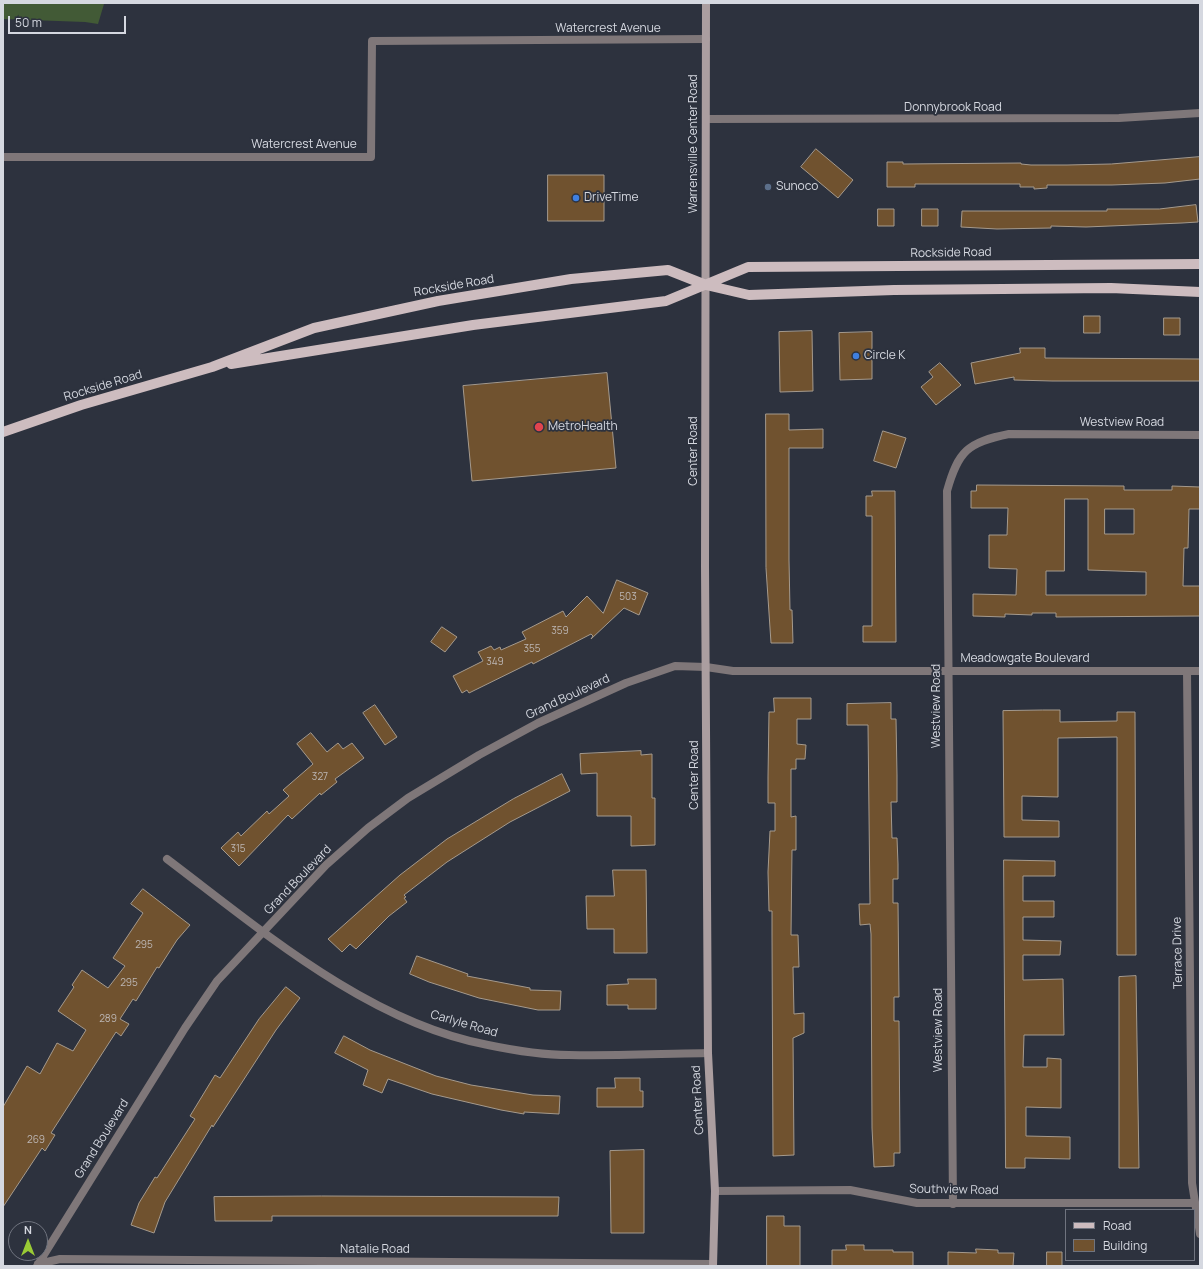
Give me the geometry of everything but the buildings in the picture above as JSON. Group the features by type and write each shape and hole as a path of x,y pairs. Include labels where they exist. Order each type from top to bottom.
{"main road":[{"name":"Warrensville Center Road","path":"706,3 706,284"},
{"name":"Rockside Road","path":"212,367 473,325 666,301 748,267 1200,264"},
{"name":"Rockside Road","path":"3,432 81,405 212,367 314,328 438,301 571,279 668,270 706,284 749,295 894,290 1104,288 1200,292"},
{"name":"Center Road","path":"706,284 708,1053 715,1191 713,1265"}],"street":[{"name":"Watercrest Avenue","path":"3,157 372,157 372,41 706,39"},
{"name":"Donnybrook Road","path":"706,119 1119,118 1200,112"},
{"name":"Westview Road","path":"952,1204 947,491 954,468 965,451 985,439 1009,434 1200,435"},
{"name":"Grand Boulevard","path":"37,1265 189,1022 217,981 326,865 368,828 408,798 479,755 538,723 626,683 668,667 706,667"},
{"name":"Meadowgate Boulevard","path":"706,667 733,671 1200,671"},
{"name":"Terrace Drive","path":"1188,671 1192,1183 1200,1234"},
{"name":"Carlyle Road","path":"167,859 264,932 340,984 400,1016 457,1037 488,1045 568,1055 708,1053"},
{"name":"Southview Road","path":"715,1191 850,1190 917,1203 952,1204 1194,1202"},
{"name":"Natalie Road","path":"37,1265 60,1259 713,1265"}],"green space":[{"path":"3,3 104,4 98,24 85,22 3,19"}],"place":[{"name":"Sunoco","path":"768,187"},
{"name":"DriveTime","path":"576,198"},
{"name":"Circle K","path":"856,356"},
{"name":"MetroHealth","path":"539,427"}]}
